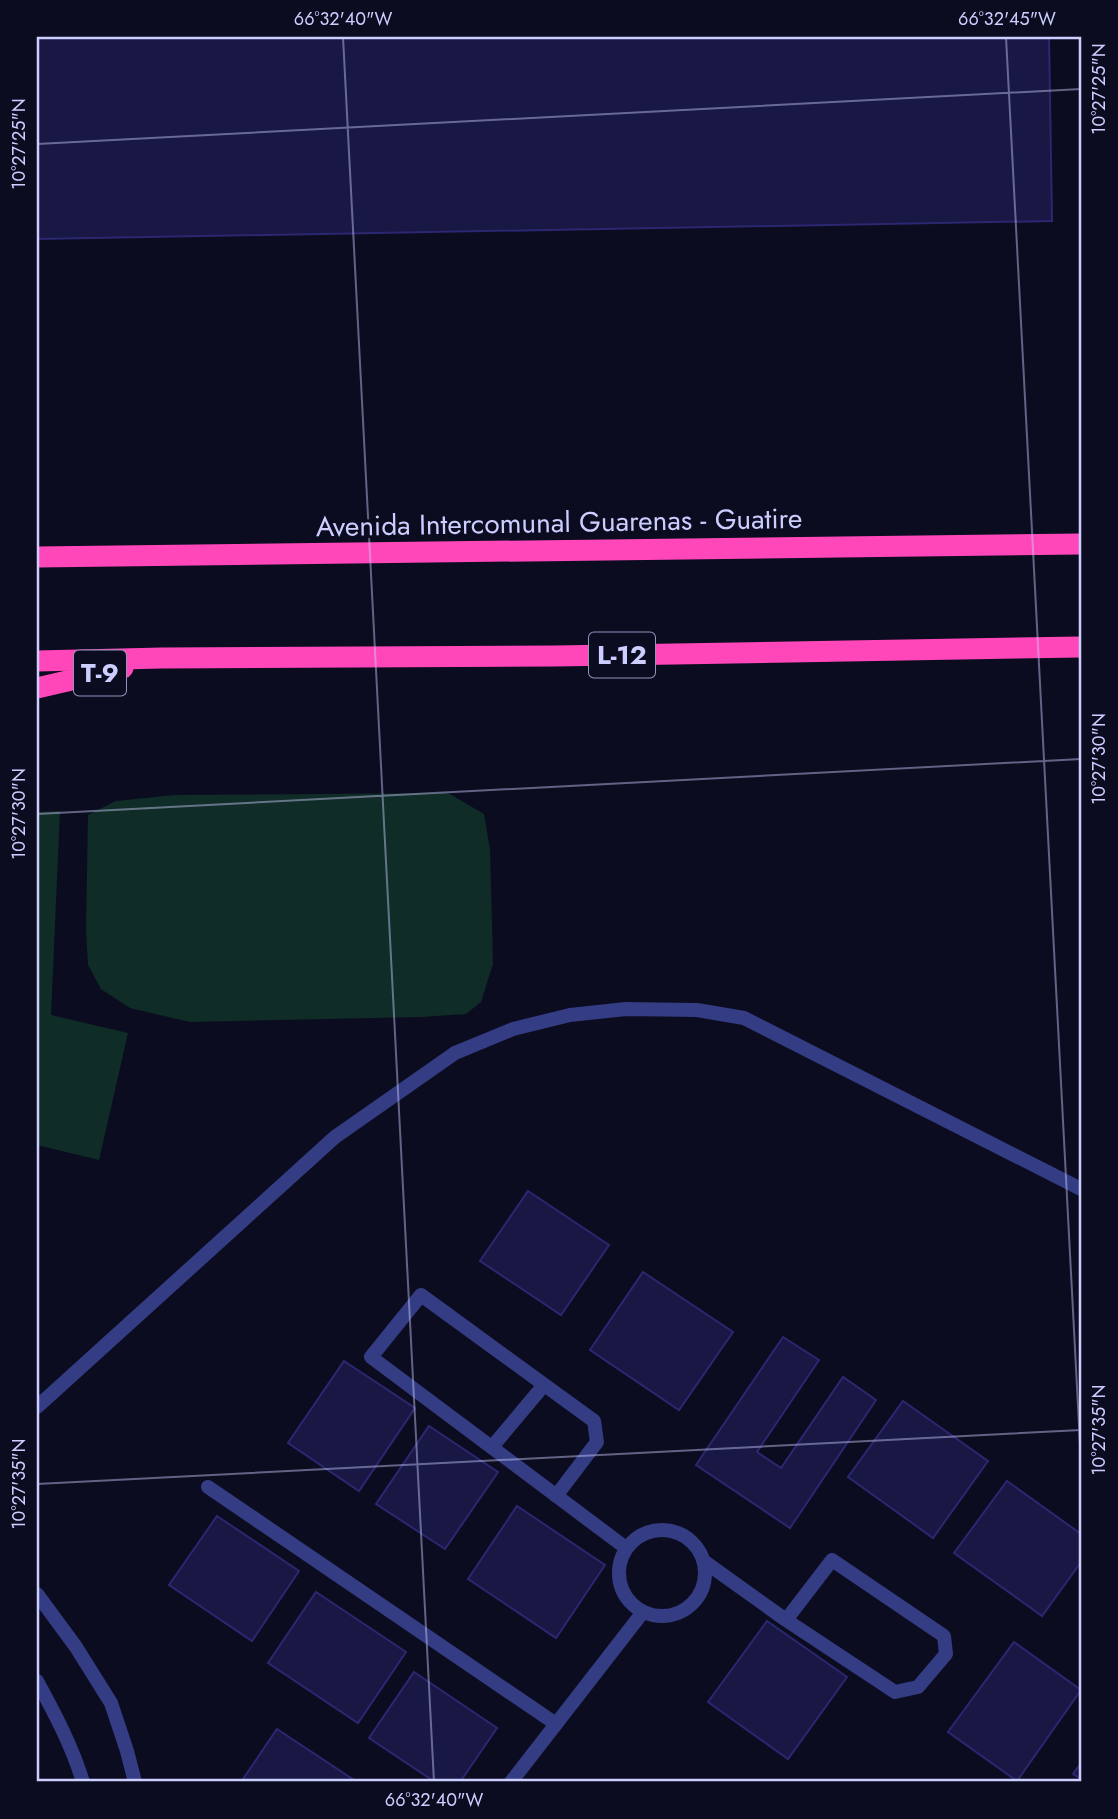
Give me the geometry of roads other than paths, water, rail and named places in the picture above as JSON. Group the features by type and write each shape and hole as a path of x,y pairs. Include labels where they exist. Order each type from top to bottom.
{"highway":[{"name":"Avenida Intercomunal Guarenas - Guatire","path":"37,557 1081,544"},
{"name":"L-12","path":"37,661 1081,647"},
{"name":"T-9","path":"37,688 162,658"}],"street":[{"path":"37,1406 335,1137 455,1053 513,1029 570,1015 626,1009 697,1010 744,1018 1081,1189"},
{"path":"556,1496 597,1442 594,1421 421,1295 371,1357 492,1447 556,1496 626,1548"},
{"path":"492,1447 544,1385"},
{"path":"208,1487 556,1724"},
{"path":"705,1562 704,1587 690,1607 667,1616 643,1612 625,1595 619,1572 626,1548 646,1533 670,1530 692,1541 705,1562 786,1620 895,1692 918,1687 946,1654 944,1636 832,1560 786,1620"},
{"path":"37,1594 76,1647 111,1703 135,1782"},
{"path":"511,1782 643,1612"},
{"path":"37,1681 57,1718 83,1782"}]}
